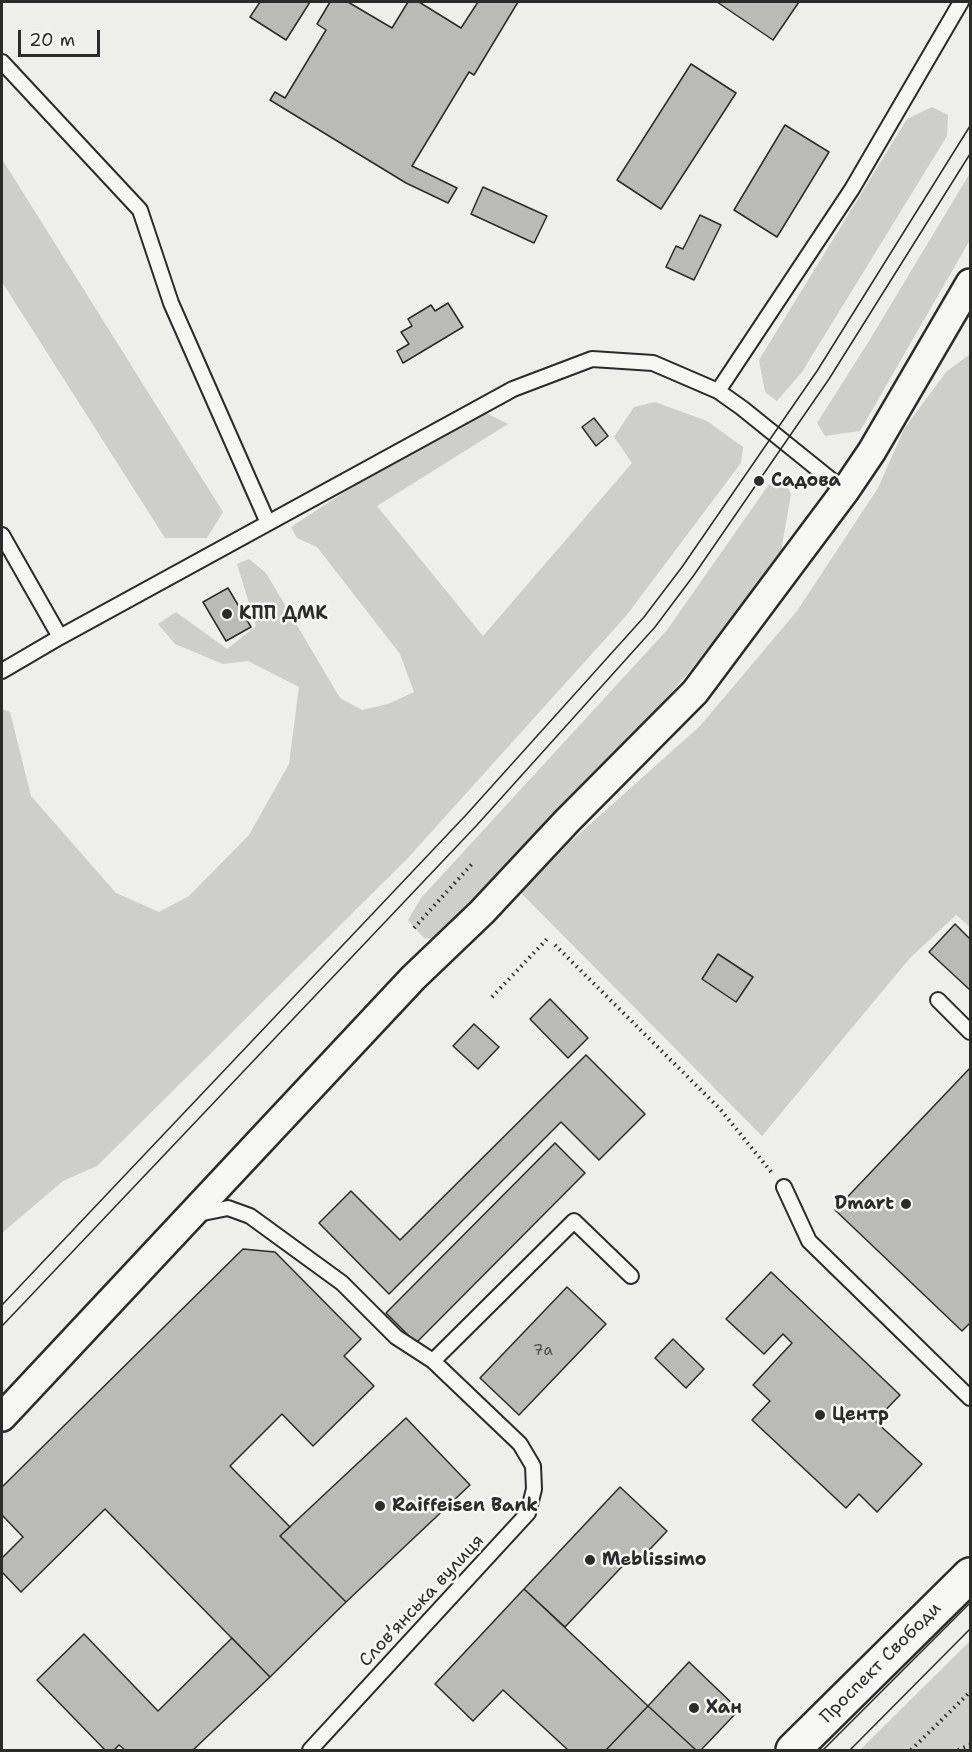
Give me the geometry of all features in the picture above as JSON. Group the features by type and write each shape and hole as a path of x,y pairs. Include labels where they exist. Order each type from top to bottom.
{"main road":[{"name":"Проспект Свободи","path":"793,1750 970,1575"}],"street":[{"path":"2,1417 413,978 482,912 567,821 695,692 873,451 970,283"}],"lane":[{"path":"718,392 852,189 961,2"},
{"path":"2,62 140,210 171,303 268,523"},
{"path":"2,671 513,389 592,359 653,363 718,392 742,408 845,491"},
{"path":"2,536 60,637"},
{"path":"938,1000 970,1032"},
{"path":"784,1187 809,1242 970,1398"},
{"name":"Словʼянська вулиця","path":"189,1216 228,1208 250,1215 342,1283 396,1336 433,1361 520,1444 533,1466 534,1489 528,1513 310,1750"},
{"path":"433,1361 573,1221 631,1276"}],"path":[{"path":"414,928 472,864"},
{"path":"492,997 548,938"},
{"path":"555,945 720,1109 784,1187"},
{"path":"911,1750 970,1692"},
{"path":"958,1750 970,1745"}],"shaded area":[{"path":"932,107 948,115 947,136 802,372 777,401 765,392 759,360 907,119"},
{"path":"2,159 223,512 207,538 165,538 2,282"},
{"path":"970,173 970,240 860,431 825,436 817,423"},
{"path":"970,354 970,927 956,915 910,958 762,1136 521,893 569,843 700,726 797,611 878,488 904,429 946,372"},
{"path":"655,402 707,421 743,447 741,463 626,616 407,859 97,1166 63,1181 2,1233 2,709 10,712 31,796 116,893 159,912 189,896 249,835 289,764 299,687 248,661 223,664 175,644 158,624 176,612 227,649 256,626 237,564 249,559 266,573 340,698 362,710 388,704 414,692 400,654 317,547 297,538 291,527 358,483 486,413 508,424 377,506 483,636 632,463 614,437 634,407"},
{"path":"779,470 791,494 780,557 689,672 611,761 513,858 437,940 424,938 408,920 421,898 667,630"},
{"path":"970,1641 970,1750 860,1750"}],"building":[{"path":"260,2 310,2 286,40 250,17"},
{"path":"330,2 348,2 392,28 408,2 419,2 461,28 478,2 518,2 474,75 469,72 412,166 457,188 448,203 406,183 270,100 275,92 285,98 326,30 317,24"},
{"path":"717,2 799,2 773,40"},
{"path":"691,64 736,93 661,209 617,180"},
{"path":"785,125 829,152 777,237 734,210"},
{"path":"483,187 547,216 534,243 471,214"},
{"path":"700,215 721,225 694,280 666,267 676,246 683,249"},
{"path":"448,303 463,327 403,363 397,351 409,344 401,332 412,326 408,319 431,305 435,311"},
{"path":"594,418 608,436 596,446 582,427"},
{"name":"КПП ДМК","path":"228,588 251,627 226,641 203,602"},
{"path":"955,924 970,939 970,990 929,952"},
{"path":"718,954 753,977 736,1002 702,979"},
{"path":"550,999 588,1038 568,1058 530,1019"},
{"path":"474,1024 499,1047 478,1069 453,1046"},
{"path":"586,1055 645,1114 599,1160 561,1122 389,1294 319,1223 351,1191 400,1240"},
{"name":"Dmart","path":"970,1068 970,1323 962,1331 835,1210"},
{"path":"555,1143 585,1173 416,1343 386,1313"},
{"path":"243,1249 275,1252 361,1339 344,1356 374,1386 313,1446 282,1414 230,1466 290,1527 280,1536 346,1602 270,1677 105,1509 21,1592 2,1572 2,1558 23,1537 2,1515 2,1487"},
{"path":"771,1272 900,1395 875,1421 922,1464 877,1512 859,1494 846,1508 752,1420 770,1401 753,1385 792,1343 783,1334 764,1354 726,1319"},
{"path":"567,1287 606,1324 519,1415 480,1378"},
{"path":"673,1339 704,1369 686,1388 655,1358"},
{"name":"Raiffeisen Bank","path":"406,1418 470,1485 346,1602 280,1536"},
{"name":"Meblissimo","path":"620,1487 667,1531 637,1563 631,1557 565,1627 524,1589"},
{"path":"524,1589 648,1706 606,1750 568,1750 503,1690 473,1721 435,1684"},
{"path":"84,1634 158,1711 232,1638 270,1677 193,1750 125,1750 119,1745 114,1750 105,1750 37,1680"},
{"name":"Хан","path":"689,1662 739,1710 701,1750 696,1750 648,1706"},
{"path":"648,1706 696,1750 606,1750"}],"tram line":[{"path":"2,1305 466,815 644,617 682,567 817,371 970,126"},
{"path":"2,1326 477,825 655,627 694,575 829,379 970,154"},
{"path":"823,1750 970,1603"},
{"path":"850,1750 970,1629"}],"place":[{"name":"Садова","path":"759,481"},
{"name":"КПП ДМК","path":"227,614"},
{"name":"Dmart","path":"906,1204"},
{"name":"Центр","path":"820,1415"},
{"name":"Raiffeisen Bank","path":"380,1506"},
{"name":"Meblissimo","path":"590,1560"},
{"name":"Хан","path":"694,1708"}]}
